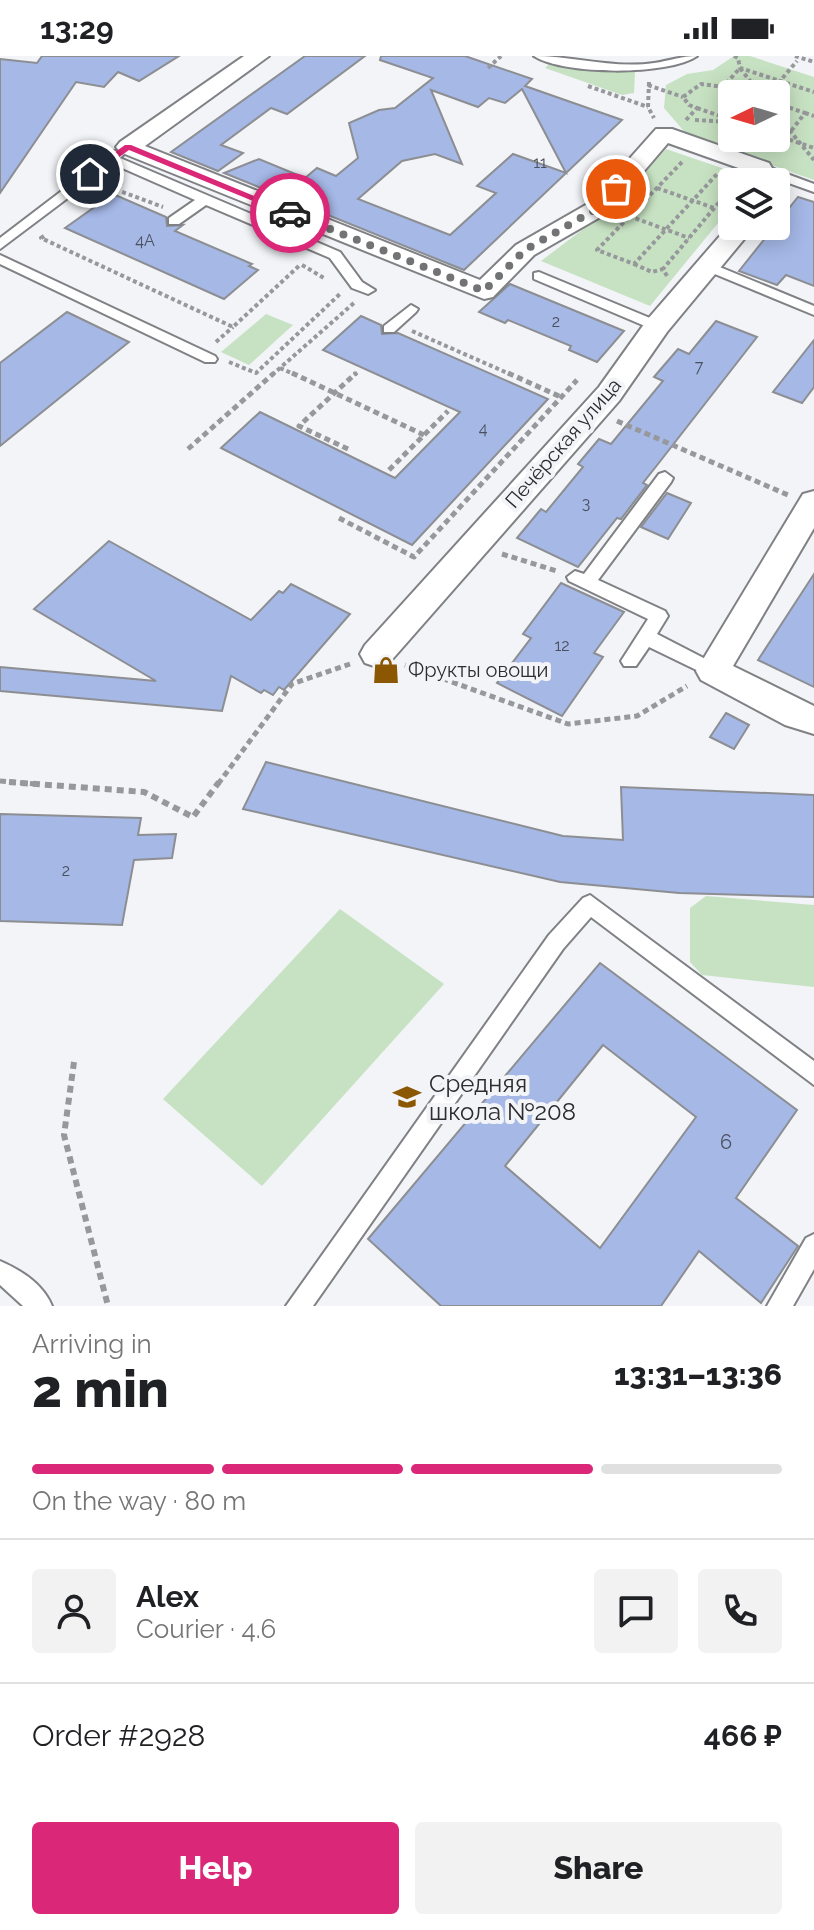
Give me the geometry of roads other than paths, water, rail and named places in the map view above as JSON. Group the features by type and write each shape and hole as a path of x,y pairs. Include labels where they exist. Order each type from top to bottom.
{"street":[{"path":"119,153 258,56"},
{"path":"119,153 484,291 525,250 600,207 664,134 742,168"},
{"name":"Печёрская улица","path":"377,654 594,411 657,326 731,240"},
{"path":"813,504 713,671 797,715 814,720"}],"lane":[{"path":"540,56 583,65 654,67 691,56"},
{"path":"0,245 119,153 204,200 335,255 357,285 368,290"},
{"path":"790,182 814,188"},
{"path":"179,218 204,200"},
{"path":"0,259 214,358"},
{"path":"710,267 814,311"},
{"path":"539,276 657,326"},
{"path":"392,326 411,309"},
{"path":"630,661 659,616 581,579 665,478"},
{"path":"646,637 713,671"},
{"path":"298,1306 556,942 590,904 814,1074"},
{"path":"779,1306 814,1246"},
{"path":"0,1273 13,1279 40,1306"}],"place":[{"name":"Фрукты овощи","path":"386,670"},
{"name":"Средняя школа №208","path":"407,1097"}]}
